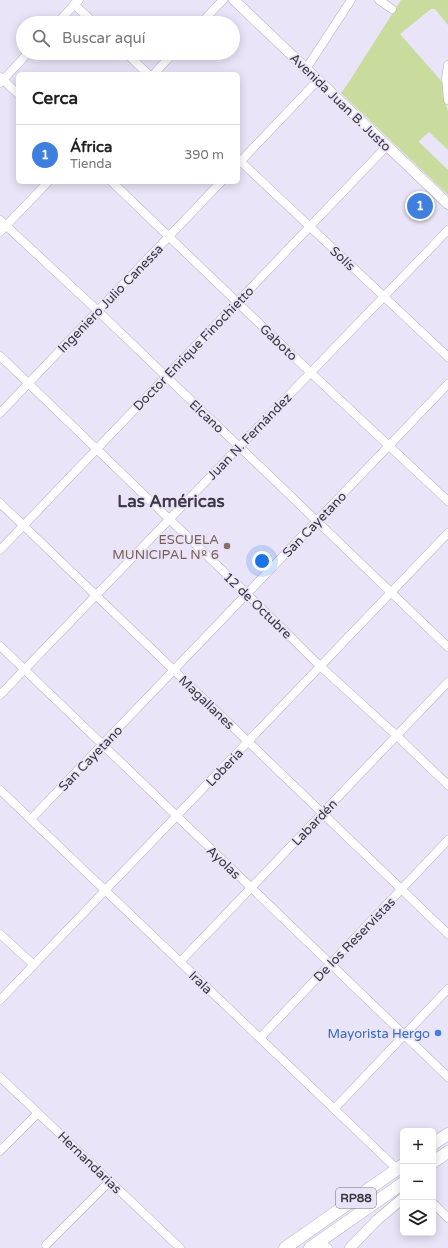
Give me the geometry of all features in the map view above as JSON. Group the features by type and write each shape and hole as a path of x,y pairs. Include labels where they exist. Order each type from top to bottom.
{"highway":[{"path":"436,1142 448,1134"},
{"path":"436,1160 448,1152"},
{"name":"RP88","path":"285,1248 400,1170"},
{"name":"RP88","path":"319,1246 400,1185"}],"main road":[{"name":"Avenida Juan B. Justo","path":"234,0 448,204"},
{"path":"350,1248 377,1220 401,1200"}],"street":[{"path":"208,16 223,0"},
{"path":"306,70 351,0"},
{"path":"379,0 392,9"},
{"path":"63,16 76,2 88,16"},
{"path":"16,92 1,80 21,60"},
{"path":"133,60 146,72"},
{"path":"156,72 167,60"},
{"path":"448,65 446,78 448,100"},
{"path":"240,160 318,80"},
{"name":"Doctor Enrique Finochietto","path":"0,550 387,146"},
{"name":"Solís","path":"240,162 448,357"},
{"path":"2,226 46,184"},
{"name":"Gaboto","path":"114,184 310,372 448,501"},
{"name":"Ingeniero Julio Canessa","path":"0,413 219,184"},
{"name":"Elcano","path":"2,226 98,311 448,647"},
{"name":"Juan N. Fernández","path":"0,695 448,230"},
{"name":"12 de Octubre","path":"0,356 320,666 448,785"},
{"name":"San Cayetano","path":"31,819 448,384"},
{"name":"Magallanes","path":"0,503 448,934"},
{"name":"Loberia","path":"0,1000 448,533"},
{"name":"Ayolas","path":"0,646 448,1077"},
{"name":"Labardén","path":"180,962 448,682"},
{"name":"Irala","path":"0,790 334,1109 400,1168"},
{"name":"De los Reservistas","path":"260,1038 448,840"},
{"path":"0,934 34,965"},
{"path":"334,1109 448,989"},
{"name":"Hernandarias","path":"0,1077 180,1248"},
{"path":"0,1151 38,1113"},
{"path":"46,1245 110,1181"},
{"path":"436,1206 448,1218"}],"green space":[{"path":"401,0 448,0 448,25 435,9 431,9 400,34 443,83 448,112 448,150 429,132 419,142 448,170 448,195 341,93"}],"place":[{"name":"África","path":"420,206"},
{"name":"ESCUELA MUNICIPAL Nº 6","path":"227,546"},
{"name":"Mayorista Hergo","path":"438,1033"}],"district":[{"name":"Las Américas","path":"171,501"}]}
